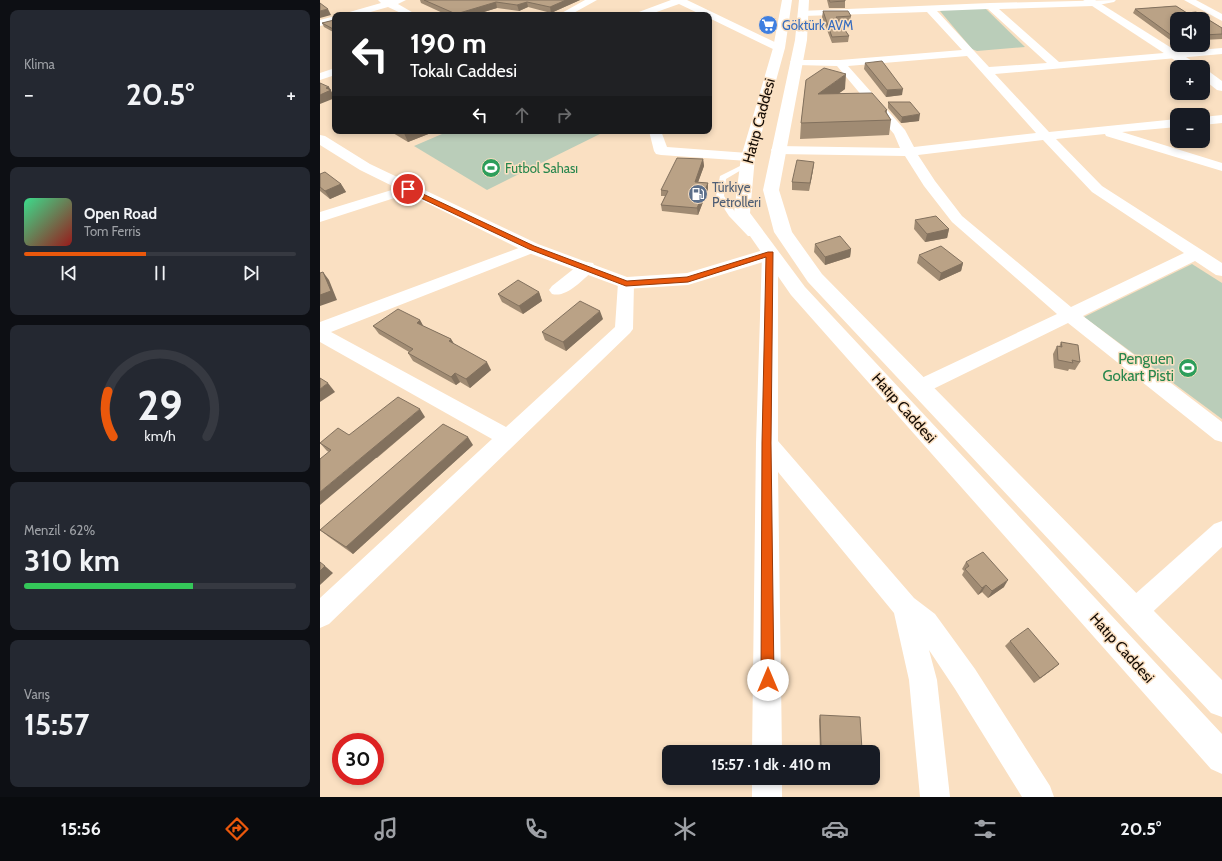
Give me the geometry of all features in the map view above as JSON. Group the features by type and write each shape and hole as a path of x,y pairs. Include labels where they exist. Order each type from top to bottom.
{"main road":[{"path":"1090,2 1182,60"},
{"name":"Hatıp Caddesi","path":"798,4 779,48 747,161 742,213 798,291 1222,758"},
{"name":"Hatıp Caddesi","path":"798,4 801,40 771,190 783,232 792,248 815,278 1222,702"},
{"path":"1210,78 1222,87"},
{"path":"320,139 365,167 532,248 626,283 688,279 792,248"}],"street":[{"path":"357,12 385,2 401,0"},
{"path":"569,12 592,0"},
{"path":"647,12 680,0 705,12"},
{"path":"798,4 930,8 1110,0"},
{"path":"1189,0 1222,18"},
{"path":"385,2 406,12"},
{"path":"990,6 1056,66"},
{"path":"930,8 986,71 1097,190 1222,271"},
{"path":"712,16 779,48"},
{"path":"320,23 332,20"},
{"path":"986,71 1222,51"},
{"path":"796,62 840,63 970,53"},
{"path":"840,63 900,133 909,152 929,183 957,219 1070,315 1222,434"},
{"path":"320,77 332,72"},
{"path":"1210,120 1222,119"},
{"path":"778,150 909,152 1170,124"},
{"path":"1102,131 1222,167"},
{"path":"656,134 661,151 747,161"},
{"path":"320,217 408,189"},
{"path":"320,329 532,248"},
{"path":"767,745 766,443 770,254"},
{"path":"920,386 1196,254"},
{"path":"558,290 587,268"},
{"path":"320,615 624,329 626,283"},
{"path":"320,334 508,438"},
{"path":"766,443 905,607 926,623 965,679 1039,797"},
{"path":"1134,612 1222,532"},
{"path":"905,607 924,680 935,797"},
{"path":"767,785 767,797"}],"green space":[{"path":"944,9 986,9 1025,47 977,51 972,49 940,11"},
{"name":"Futbol Sahası","path":"442,134 600,134 487,190 414,146"},
{"name":"Penguen Gokart Pisti","path":"1192,264 1222,283 1222,419 1084,317"}],"building":[{"path":"424,0 566,0 550,7 527,2 517,5 496,2 463,12 451,12"},
{"path":"829,0 845,0 845,1 830,2"},
{"path":"320,3 328,9 320,11"},
{"path":"1176,6 1185,12 1170,12 1170,34 1135,9"},
{"path":"823,11 848,11 851,16 836,17 849,36 832,37"},
{"path":"332,20 332,28 322,23"},
{"path":"1210,21 1222,28 1222,34 1210,35"},
{"path":"882,61 903,89 887,90 865,63"},
{"path":"824,68 846,74 818,94 872,93 887,110 885,111 891,120 801,123 806,80"},
{"path":"320,83 329,87 326,88 331,90 320,95"},
{"path":"888,102 910,102 920,114 902,117"},
{"path":"677,158 703,159 695,182 708,183 697,208 661,205 668,191 661,190"},
{"path":"797,160 814,162 810,183 792,182"},
{"path":"325,172 341,184 325,191 320,187 320,174"},
{"path":"936,216 949,229 927,234 915,220"},
{"path":"840,236 851,249 825,257 815,244"},
{"path":"941,246 963,263 941,273 919,255"},
{"path":"323,272 331,291 320,295 320,273"},
{"path":"518,280 539,292 519,306 498,294"},
{"path":"580,301 600,311 563,342 542,332"},
{"path":"398,309 420,320 417,323 451,339 449,341 487,362 466,379 455,373 451,377 408,353 413,349 373,326"},
{"path":"1061,342 1078,345 1080,362 1072,360 1073,363 1058,360 1057,346 1062,347"},
{"path":"320,378 328,383 320,389"},
{"path":"398,397 420,409 320,492 320,459 331,450 320,443 338,428 349,435"},
{"path":"443,424 468,437 346,547 320,530"},
{"path":"983,552 1008,580 992,591 986,585 982,588 965,569 969,566 966,562"},
{"path":"320,562 325,566 320,571"},
{"path":"1028,628 1059,664 1040,678 1010,641"},
{"path":"820,715 860,717 862,745 821,745"}],"place":[{"name":"Göktürk AVM","path":"768,25"},
{"name":"Futbol Sahası","path":"491,168"},
{"name":"Türkiye Petrolleri","path":"698,194"},
{"name":"Penguen Gokart Pisti","path":"1188,368"}],"route":[{"path":"408,189 532,248 626,283 688,279 770,254 766,443 768,680"}]}
